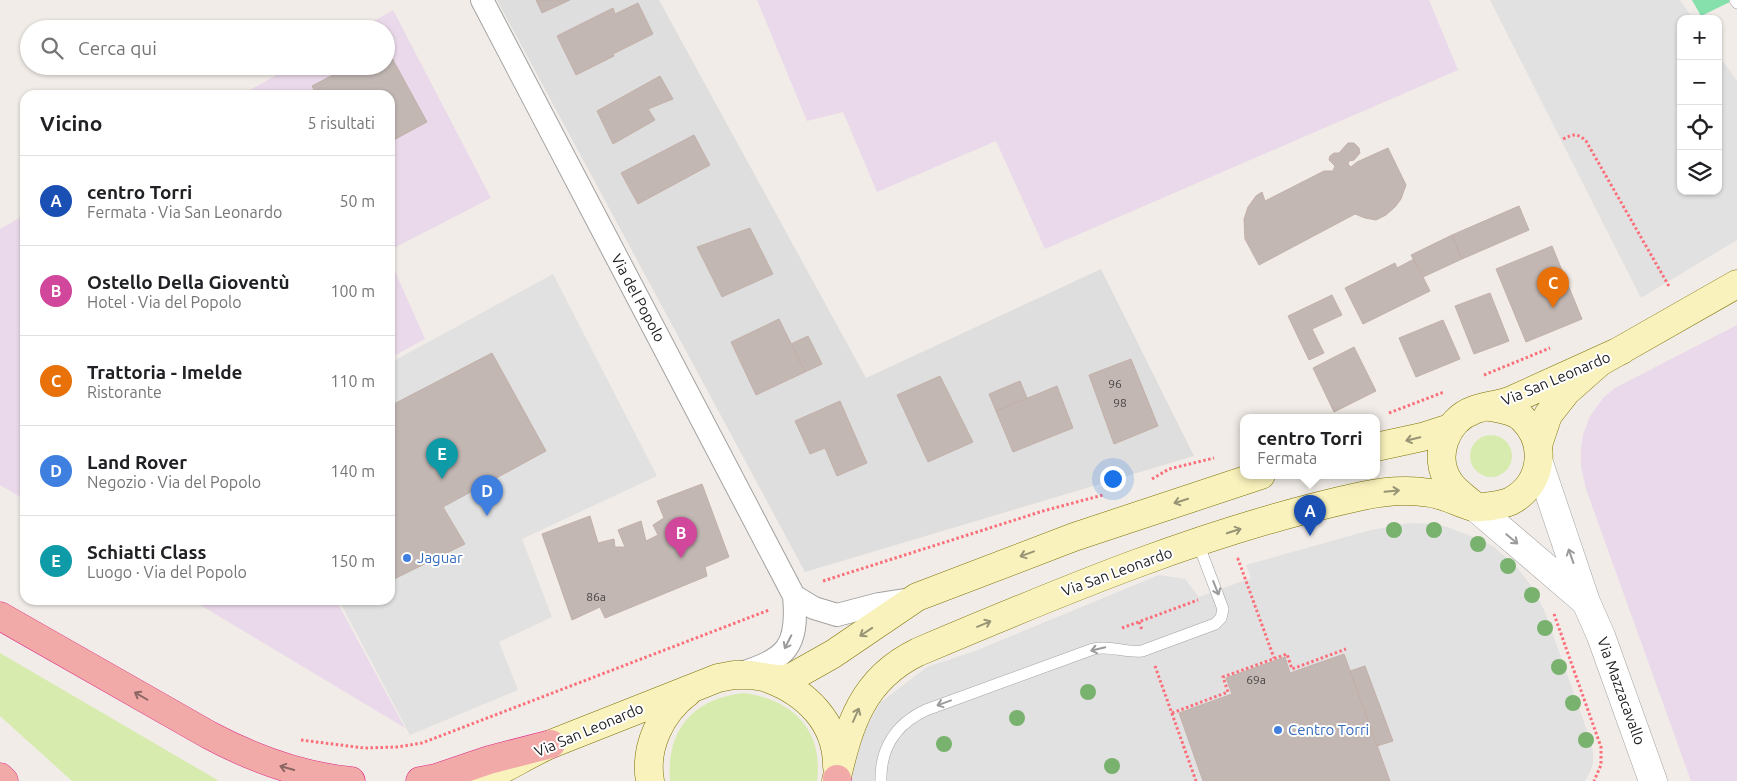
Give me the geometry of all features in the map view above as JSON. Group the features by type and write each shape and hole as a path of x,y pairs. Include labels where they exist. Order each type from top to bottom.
{"highway":[{"path":"0,616 227,745 263,761 324,777 351,781"},
{"path":"420,781 551,744"},
{"path":"0,777 4,781"}],"main road":[{"name":"Via San Leonardo","path":"836,780 848,736 859,708 868,692 880,678 901,661 1041,600 1198,543 1298,512 1386,492 1404,490 1430,492 1475,507 1509,502 1524,492 1534,479 1548,415 1566,392 1600,362 1737,284"},
{"name":"Via San Leonardo","path":"1475,507 1449,483 1443,470 1441,456 1443,442 1450,428 1460,417 1474,409 1512,401 1622,350"},
{"name":"Via San Leonardo","path":"1490,407 1506,410 1521,417 1531,430 1539,454"},
{"name":"Via San Leonardo","path":"1380,446 1422,437 1450,428"},
{"name":"Via San Leonardo","path":"767,678 785,679 802,672 917,597 1074,537 1249,479"},
{"name":"Via San Leonardo","path":"478,781 496,774 535,751 551,744 702,683 734,674 751,675 783,683 810,703 821,716 829,730 837,763 836,780"},
{"name":"Via San Leonardo","path":"650,781 649,758 653,739 661,722 672,706 686,693 702,683"}],"street":[{"name":"Via del Popolo","path":"482,0 794,596 796,618 790,644 774,661 755,669 734,674"},
{"name":"Via Mazzacavallo","path":"1539,454 1586,602 1601,636 1653,781"},
{"name":"Via Mazzacavallo","path":"1475,507 1586,602"},
{"path":"794,596 814,608 837,615 917,597"}],"lane":[{"path":"881,781 883,757 889,742 908,720 926,710 1100,648 1114,647 1135,652 1149,649 1212,626 1221,618 1223,609 1198,543"}],"path":[{"path":"1563,139 1573,134 1580,135 1586,140 1670,288"},
{"path":"1662,292 1678,283"},
{"path":"1481,377 1553,347"},
{"path":"1385,414 1445,391"},
{"path":"1146,483 1169,469 1210,459 1223,459"},
{"path":"282,766 288,747 297,740 364,748 383,748 410,746 433,739 754,617 780,606 806,587 1043,511 1104,494"},
{"path":"1244,558 1238,559 1274,658"},
{"path":"1122,628 1203,598"},
{"path":"1553,613 1601,747 1601,765 1594,781"},
{"path":"1139,622 1196,781"},
{"path":"1172,713 1228,692 1223,677 1274,658 1287,654 1292,669 1346,649"}],"shaded area":[{"path":"497,0 659,0 866,378 1101,269 1194,456 805,572"},
{"path":"757,0 1429,0 1458,70 1045,249 996,141 877,192 843,112 807,121"},
{"path":"1490,0 1680,0 1690,15 1677,15 1677,195 1722,195 1722,60 1737,81 1737,240 1641,298"},
{"path":"393,10 491,198 395,247 395,90 250,90 277,75 395,75 395,20 376,20"},
{"path":"20,218 20,497 0,485 0,229"},
{"path":"395,271 425,339 395,355"},
{"path":"553,274 657,476 522,539 552,617 499,642 518,690 410,735 342,605 395,605 395,360"},
{"path":"1737,325 1737,781 1691,781 1586,489 1581,466 1581,448 1583,435 1590,416 1603,398 1615,388"},
{"path":"1409,523 1435,524 1484,541 1516,566 1533,588 1545,612 1591,742 1593,763 1585,781 1390,781 1343,654 1290,673 1285,657 1226,678 1232,694 1179,713 1203,781 851,781 859,738 881,702 927,667 975,651 1159,575 1185,579 1199,597 1251,578 1246,565 1371,530"},
{"path":"200,605 339,605 405,728"}],"green space":[{"path":"1692,0 1734,0 1703,15 1700,15"},
{"path":"1495,435 1503,438 1509,444 1512,456 1509,468 1503,474 1487,477 1479,474 1473,468 1470,452 1473,444 1479,438"},
{"path":"0,653 219,781 72,781 0,716"},
{"path":"743,693 761,696 776,702 790,710 801,720 810,732 815,747 818,763 817,781 670,781 670,763 673,747 678,732 686,720 710,702 725,696"}],"building":[{"path":"536,0 570,0 542,13"},
{"path":"638,3 653,34 576,75 557,36 613,8 615,14"},
{"path":"395,63 427,122 395,139 395,90 314,90 312,86 333,75 395,75"},
{"path":"660,76 673,99 648,109 655,120 613,144 597,111"},
{"path":"694,135 710,165 638,204 621,173"},
{"path":"1348,143 1354,143 1359,148 1360,153 1354,160 1349,161 1348,164 1351,167 1357,162 1388,148 1406,185 1401,199 1386,215 1376,220 1355,214 1259,265 1245,239 1244,219 1248,207 1256,196 1262,192 1265,201 1324,171 1333,171 1335,166 1329,160 1330,156 1334,153 1339,153"},
{"path":"1519,206 1529,230 1462,259 1452,235"},
{"path":"750,228 773,274 722,297 697,247"},
{"path":"1452,235 1462,259 1423,277 1411,255"},
{"path":"1552,246 1582,319 1526,342 1496,269"},
{"path":"1414,259 1430,291 1363,324 1345,288 1395,263 1397,268"},
{"path":"1490,293 1509,341 1474,354 1455,306"},
{"path":"1332,295 1342,315 1312,329 1324,353 1309,360 1288,316"},
{"path":"779,319 805,372 756,395 731,342"},
{"path":"1443,320 1460,359 1416,377 1399,338"},
{"path":"808,336 822,364 805,372 791,344"},
{"path":"1354,347 1376,391 1334,412 1313,368"},
{"path":"492,353 546,451 443,507 465,544 395,579 395,403"},
{"path":"1131,359 1158,426 1114,444 1089,375"},
{"path":"940,376 973,442 928,462 897,395"},
{"path":"1020,381 1027,398 996,411 989,394"},
{"path":"1057,386 1073,428 1013,452 996,411"},
{"path":"840,401 867,463 837,476 825,448 810,454 795,421"},
{"path":"702,484 729,557 705,567 707,576 605,618 600,607 572,620 542,534 590,516 598,543 614,539 615,547 625,547 618,530 641,521 646,541 658,535 653,525 664,518 657,501"},
{"name":"Centro Torri","path":"1344,654 1390,781 1203,781 1179,713 1232,694 1226,678 1285,657 1290,673"},
{"path":"1365,666 1393,741 1377,746 1350,671"}],"place":[{"name":"Trattoria - Imelde","path":"1553,308"},
{"name":"Schiatti Class","path":"442,479"},
{"name":"Land Rover","path":"487,516"},
{"name":"centro Torri","path":"1310,536"},
{"name":"Jaguar","path":"407,558"},
{"name":"Ostello Della Gioventù","path":"681,558"},
{"name":"Centro Torri","path":"1278,730"}]}
